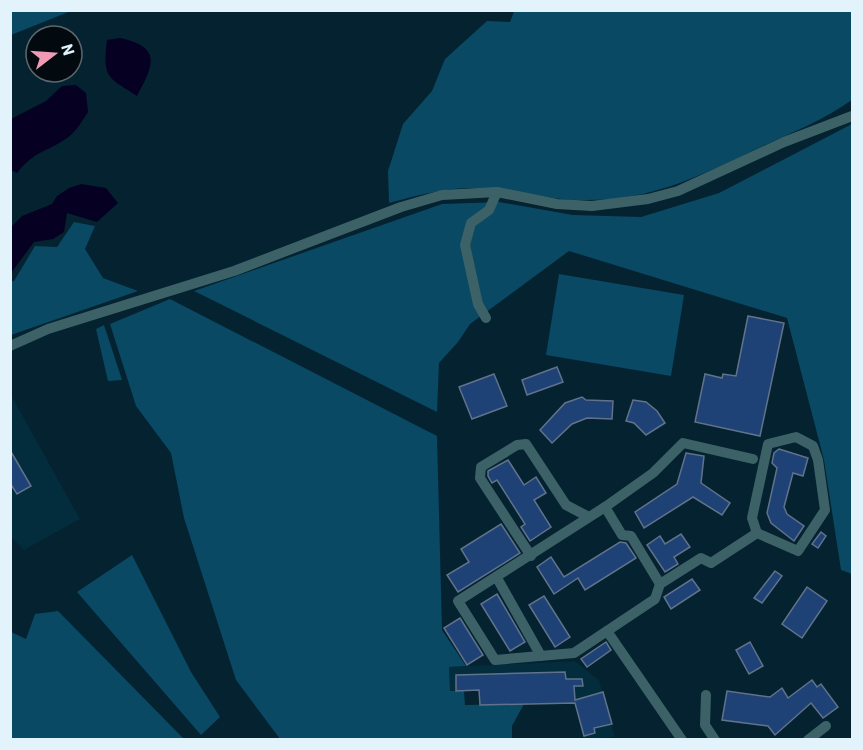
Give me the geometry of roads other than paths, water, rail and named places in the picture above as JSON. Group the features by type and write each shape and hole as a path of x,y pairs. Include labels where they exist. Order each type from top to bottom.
{"street":[{"path":"10,346 48,329 234,271 401,207 442,195 497,192 557,204 592,206 648,199 678,191 784,142 852,116"},
{"path":"486,318 478,304 465,244 471,223 489,210 497,192"},
{"path":"796,436 813,446 818,460 825,510 798,551 757,533 752,518 768,444 796,436"},
{"path":"753,459 683,443 653,473 605,507 587,516 584,521 531,556 458,601 495,660 574,653 655,599 660,585 701,558 711,563 757,533"},
{"path":"531,556 480,478 481,467 517,445 526,444 566,505 587,516"},
{"path":"605,507 622,535 631,536 660,585"},
{"path":"497,578 541,656"},
{"path":"607,631 682,740"},
{"path":"706,695 705,725 715,740"},
{"path":"808,740 826,726"}]}
